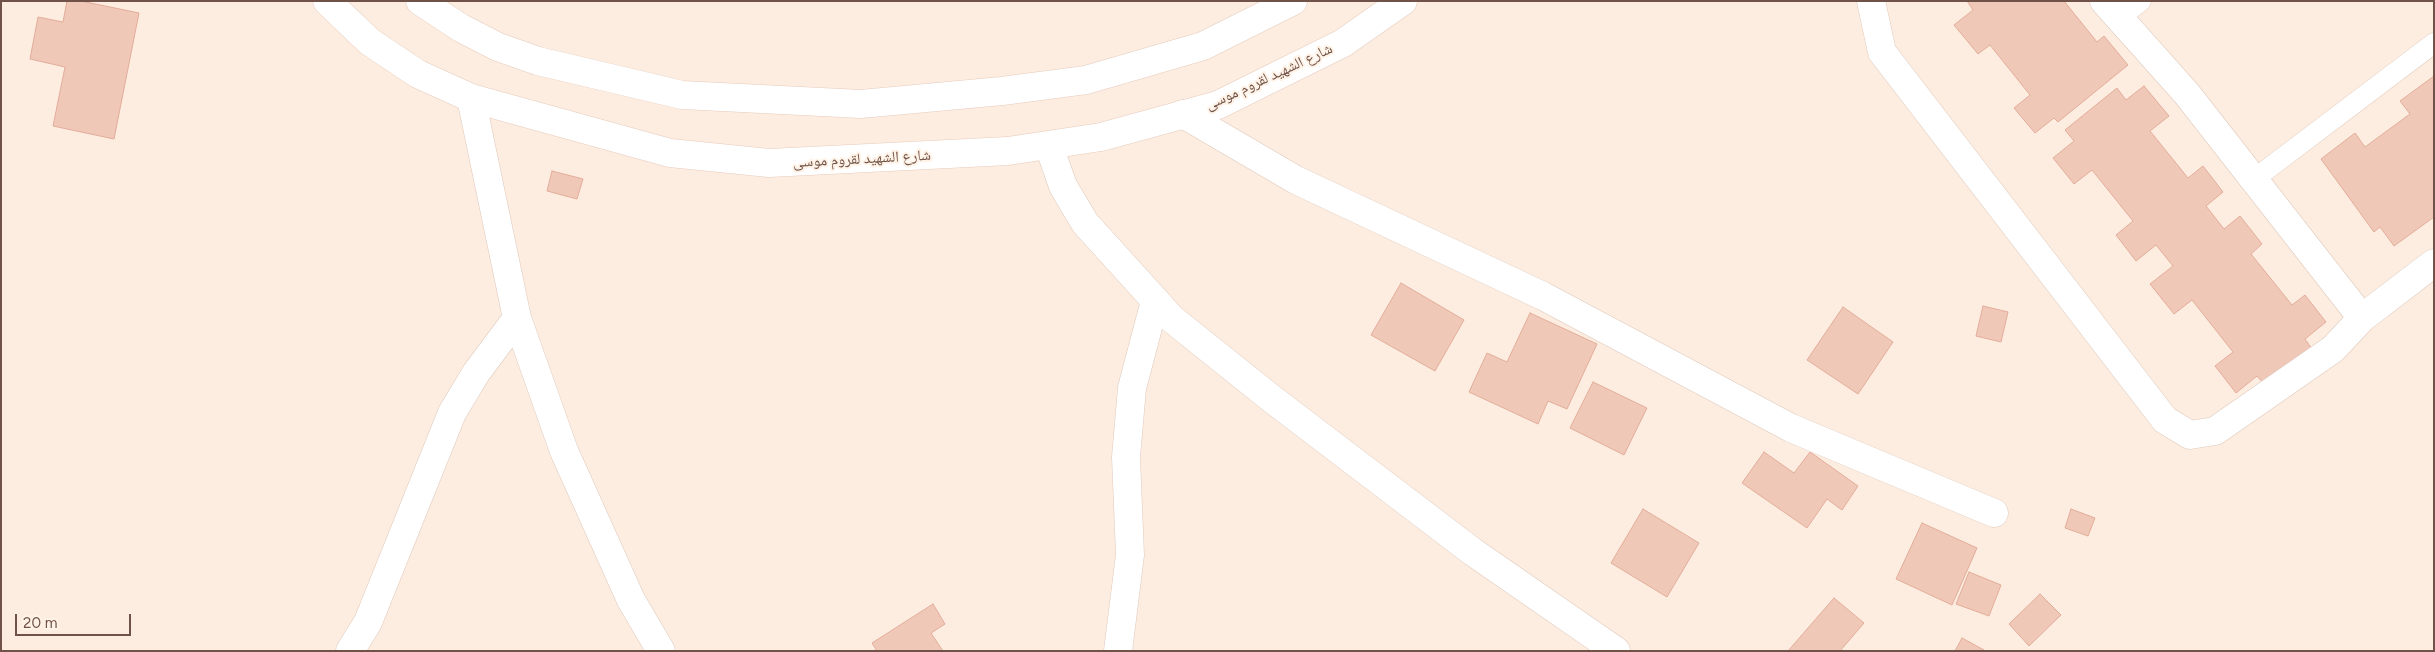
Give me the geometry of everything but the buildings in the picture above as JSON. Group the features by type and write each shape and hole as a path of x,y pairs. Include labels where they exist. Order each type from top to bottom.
{"street":[{"name":"شارع الشهيد لقروم موسى","path":"327,1 370,42 410,69 471,98 670,153 768,163 1008,152 1101,138 1218,105 1343,43 1403,1"},
{"path":"420,1 461,28 514,53 538,61 682,95 861,104 1002,91 1086,80 1203,46 1293,1"},
{"path":"1872,1 1882,52 2165,420 2190,435 2215,431 2333,349 2362,318 2434,263"},
{"path":"2111,10 2187,94 2362,318"},
{"path":"471,98 517,318 564,451 631,600 661,651"},
{"path":"1183,114 1296,180 1543,296 1791,428 1994,513"},
{"path":"1048,146 1063,186 1085,223 1172,319 1272,399 1473,552 1616,651"},
{"path":"1118,651 1130,555 1126,457 1132,388 1155,301"},
{"path":"350,651 368,622 452,413 476,373 517,318"}],"lane":[{"path":"2111,10 2141,1"},
{"path":"2253,180 2434,43"}]}
